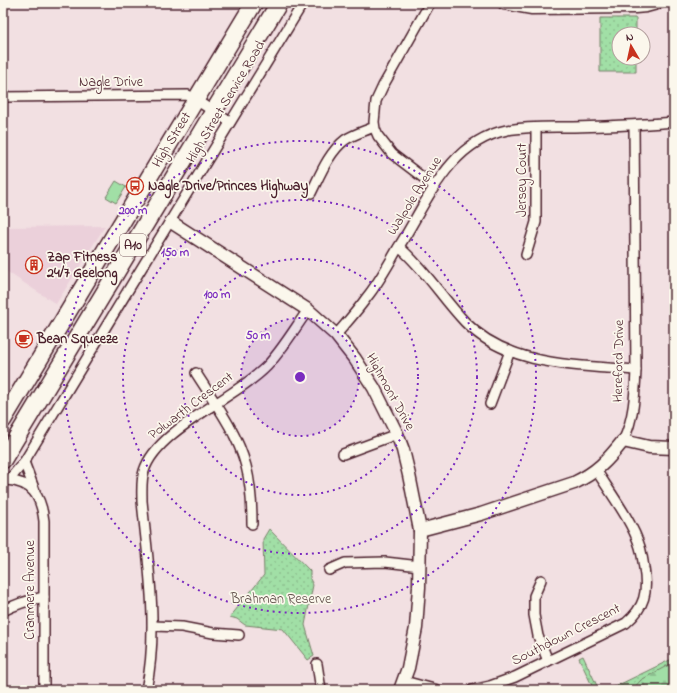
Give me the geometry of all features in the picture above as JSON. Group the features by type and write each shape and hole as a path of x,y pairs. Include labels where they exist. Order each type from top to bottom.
{"highway":[{"name":"High Street","path":"3,420 254,3"},
{"name":"High Street","path":"3,460 279,3"}],"street":[{"name":"High Street Service Road","path":"6,480 24,462 303,3"},
{"path":"430,3 376,101 374,127 380,139 392,154 434,186"},
{"path":"504,3 532,8 634,7 657,3"},
{"name":"Nagle Drive","path":"3,97 188,95 214,112"},
{"name":"High Street","path":"214,112 230,122"},
{"name":"Walpole Avenue","path":"336,334 368,297 441,176 454,159 473,144 489,136 507,130 634,126 674,122"},
{"name":"Hereford Drive","path":"420,530 524,501 587,477 608,461 627,434 633,409 636,370 634,126"},
{"path":"311,193 339,145 355,134 374,127"},
{"name":"Jersey Court","path":"526,255 536,222 536,128"},
{"name":"Highmont Drive","path":"171,222 308,310 336,334 374,388 397,434 403,450 409,475 420,530 420,566 416,628 408,668 402,685"},
{"path":"399,247 420,267 448,304 466,324 484,338 510,351 528,357 563,364 636,370"},
{"name":"Polwarth Crescent","path":"146,690 152,661 153,626 142,501 142,484 148,461 153,452 163,443 267,366 287,341 308,310"},
{"path":"490,404 510,351"},
{"path":"196,374 235,436 246,465 251,494 252,524"},
{"path":"344,454 397,434"},
{"path":"623,441 649,447 674,448"},
{"name":"Cranmere Avenue","path":"24,462 43,510 44,520 44,690"},
{"name":"Southdown Crescent","path":"472,690 502,682 548,661 626,623 640,609 644,599 646,581 641,548 628,521 596,470"},
{"path":"6,480 23,483 36,492"},
{"path":"329,570 345,563 385,562 420,566"},
{"path":"541,580 534,596 534,615 538,636 548,661"},
{"path":"3,611 26,600 44,597"},
{"path":"153,626 182,627 239,635"},
{"path":"317,664 321,690"},
{"path":"402,685 438,690"}],"shaded area":[{"path":"105,226 56,304 3,269 3,227"}],"green space":[{"path":"600,18 636,18 636,26 611,26 611,66 636,66 636,72 600,72"},
{"path":"116,181 126,187 116,203 106,197"},
{"name":"Brahman Reserve","path":"269,529 310,571 310,579 313,585 305,625 314,656 308,660 283,629 245,625 237,619 230,617 264,575 263,539"},
{"path":"583,656 599,690 594,690 579,658"},
{"path":"674,658 674,690 608,690"},
{"path":"674,662 674,685 664,690 632,690 641,680"}],"place":[{"name":"Nagle Drive/Princes Highway","path":"135,186"},
{"name":"Zap Fitness 24/7 Geelong","path":"34,265"},
{"name":"Bean Squeeze","path":"24,339"}]}
